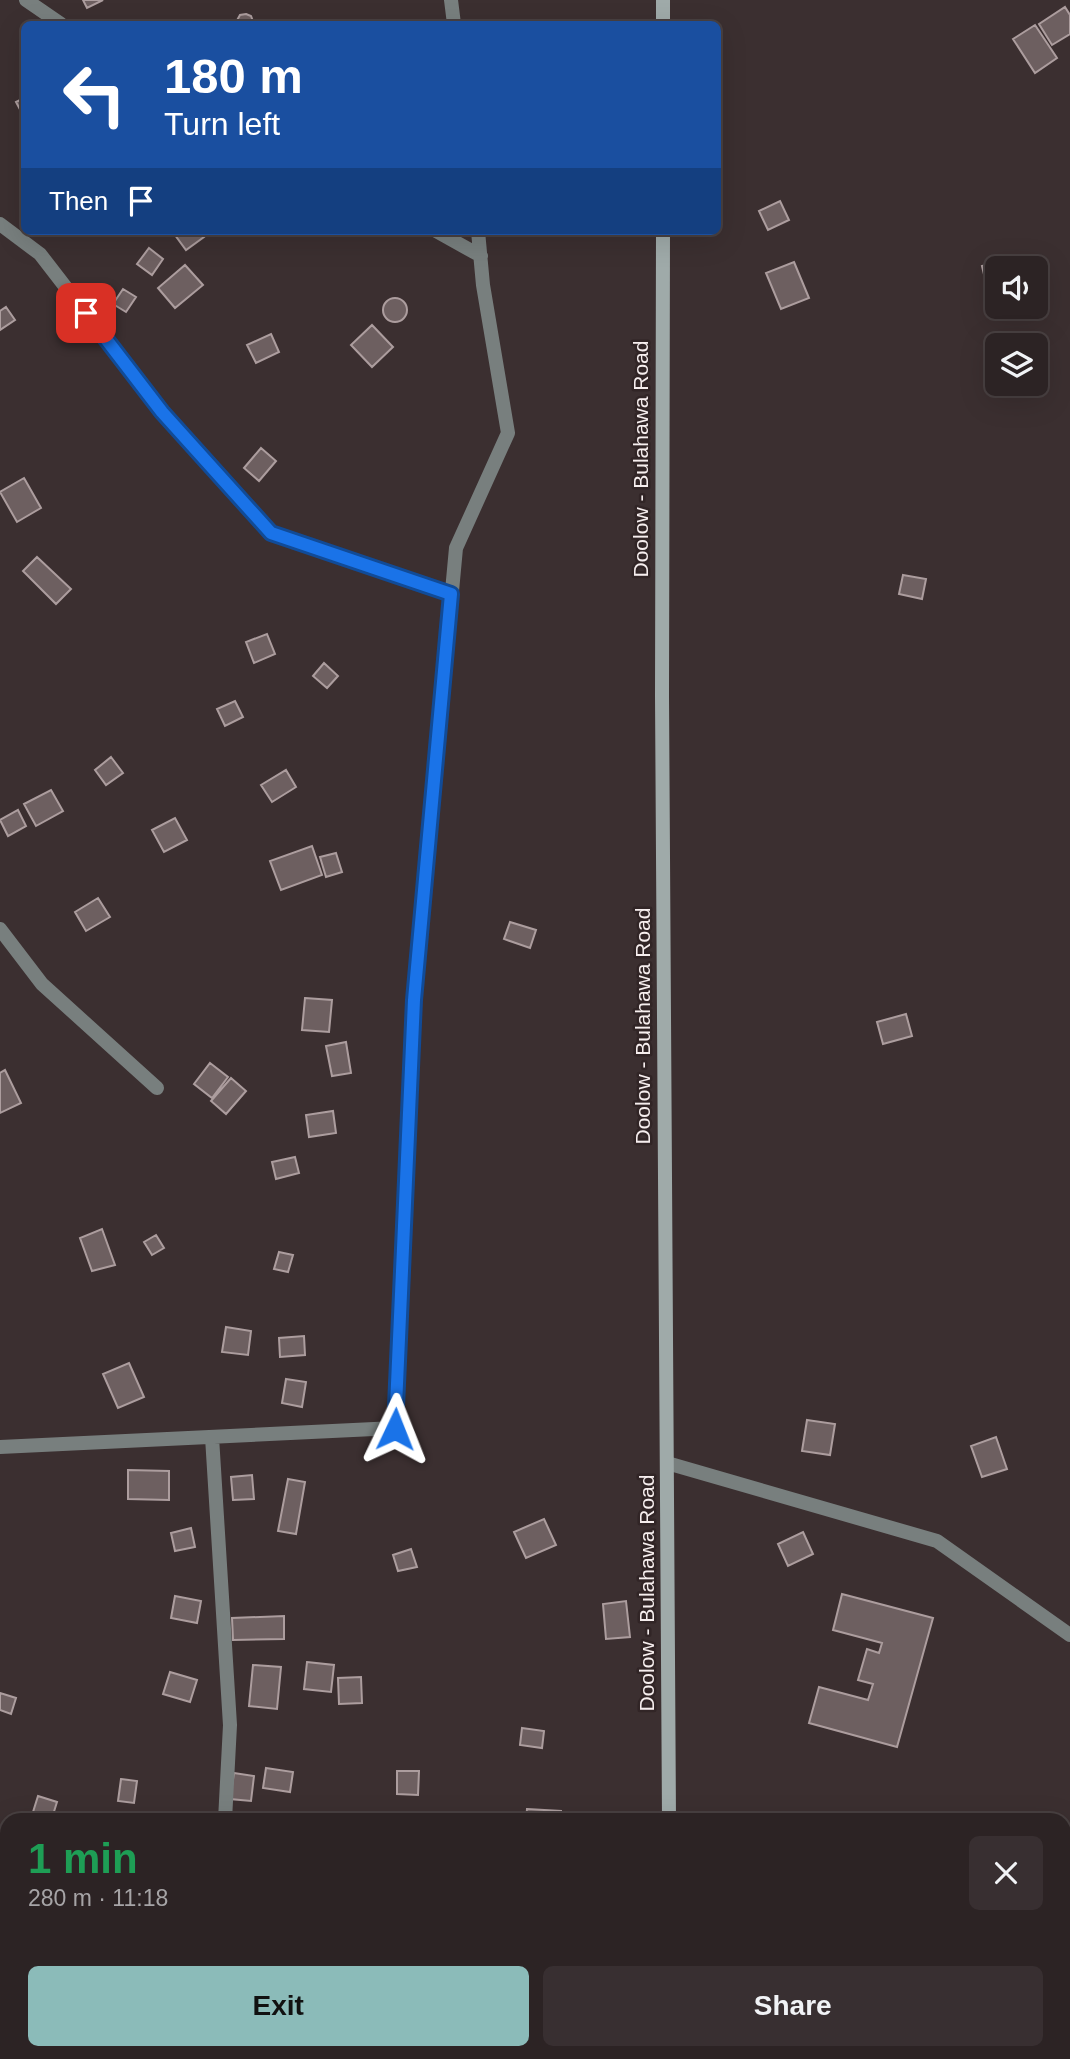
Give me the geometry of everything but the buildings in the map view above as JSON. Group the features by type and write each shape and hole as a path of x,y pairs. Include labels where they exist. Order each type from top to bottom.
{"main road":[{"path":"663,0 663,21"},
{"name":"Doolow - Bulahawa Road","path":"663,235 662,710 670,1813"}],"street":[{"path":"26,0 57,21"},
{"path":"451,0 454,21"},
{"path":"0,224 40,254 162,412 271,533 451,594"},
{"path":"443,235 481,256"},
{"path":"0,1447 395,1429 414,1000 456,548 508,433 483,285 478,235"},
{"path":"0,929 42,985 157,1088"},
{"path":"212,1437 230,1725 225,1813"},
{"path":"667,1463 937,1541 1070,1635"}],"route":[{"path":"86,313 162,412 271,533 451,594 414,1000 395,1429"}]}
